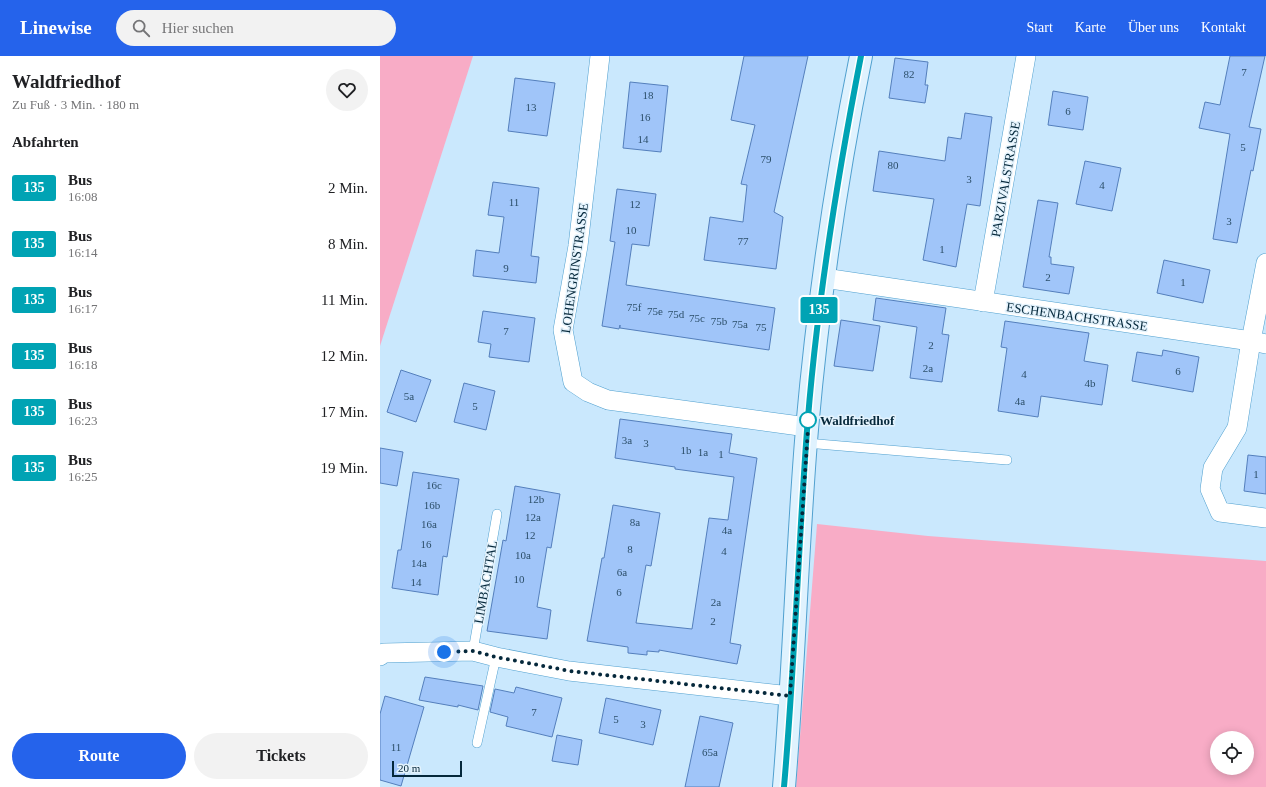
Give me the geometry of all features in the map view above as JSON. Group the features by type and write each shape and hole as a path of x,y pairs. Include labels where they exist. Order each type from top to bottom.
{"main road":[{"path":"784,787 807,435 824,278 836,196 861,56"}],"street":[{"name":"LOHENGRINSTRASSE","path":"600,56 578,246 563,330 573,382 588,392 608,400 807,435"},
{"name":"PARZIVALSTRASSE","path":"983,302 1026,56"},
{"path":"1266,263 1258,342 1237,428 1213,468 1210,489 1220,512 1266,518"},
{"name":"ESCHENBACHSTRASSE","path":"824,278 1258,342"},
{"path":"381,650 473,651 496,657 570,671 790,696"}],"lane":[{"path":"807,435 1007,460"},
{"name":"LIMBACHTAL","path":"473,651 498,514"},
{"path":"477,743 496,657"}],"shaded area":[{"path":"380,56 473,56 380,346"},
{"path":"817,524 928,536 1266,561 1266,787 796,787"}],"building":[{"path":"744,56 808,56 774,212 783,217 776,269 704,260 710,217 743,222 747,185 741,184 755,125 731,120"},
{"path":"1230,56 1265,56 1249,127 1261,129 1253,171 1251,170 1237,243 1213,239 1230,134 1199,128 1205,102 1220,105"},
{"path":"895,58 928,62 925,85 928,85 925,103 889,98"},
{"path":"515,78 555,83 547,136 508,131"},
{"path":"630,82 668,86 661,152 623,148"},
{"path":"1053,91 1088,97 1083,130 1048,125"},
{"path":"965,113 992,117 980,206 967,204 956,267 923,260 934,199 873,191 879,151 945,161 948,137 961,139"},
{"path":"1085,161 1121,168 1112,211 1076,204"},
{"path":"493,182 539,188 531,256 539,257 536,283 473,276 476,250 499,253 504,217 488,215"},
{"path":"617,189 656,194 649,246 632,244 626,285 775,308 769,350 620,328 620,325 619,329 602,326 615,242 610,241"},
{"path":"1038,200 1058,203 1049,257 1051,257 1051,264 1074,267 1069,294 1023,287"},
{"path":"1164,260 1210,270 1203,303 1157,293"},
{"path":"876,298 946,308 942,334 949,335 942,382 910,378 917,327 873,320"},
{"path":"483,311 535,318 529,362 489,357 491,344 478,342"},
{"path":"841,320 880,326 873,371 834,366"},
{"path":"1005,321 1089,333 1084,361 1108,365 1102,405 1041,396 1038,417 998,411 1007,348 1001,347"},
{"path":"1163,350 1199,357 1193,392 1132,381 1137,352 1162,356"},
{"path":"401,370 431,380 416,422 387,412"},
{"path":"464,383 495,391 486,430 454,422"},
{"path":"620,419 732,434 729,453 757,458 730,643 741,645 737,664 659,650 659,652 647,651 647,655 628,653 628,647 587,641 613,505 660,513 651,566 646,565 636,623 692,629 709,518 728,520 734,477 675,469 675,467 615,458"},
{"path":"380,448 403,452 397,486 380,483"},
{"path":"1248,455 1266,457 1266,494 1244,491"},
{"path":"413,472 459,479 447,557 443,556 438,595 392,588 398,550 401,550"},
{"path":"515,486 560,494 551,548 547,547 537,607 551,610 547,639 487,631 503,540 506,541"},
{"path":"425,677 483,686 478,710 458,705 458,707 419,700"},
{"path":"516,687 562,698 552,737 506,726 508,717 490,712 495,689 514,693"},
{"path":"385,696 424,707 401,786 380,780 380,714"},
{"path":"606,698 661,710 653,745 599,733"},
{"path":"700,716 733,723 719,787 685,787"},
{"path":"557,735 582,740 578,765 552,761"}],"bus line":[{"name":"135","path":"784,787 806,443 820,300 836,196 861,56"}],"place":[{"name":"Waldfriedhof","path":"808,420"}],"route":[{"path":"444,652 473,651 496,657 570,671 790,696 809,414 808,420"}]}
